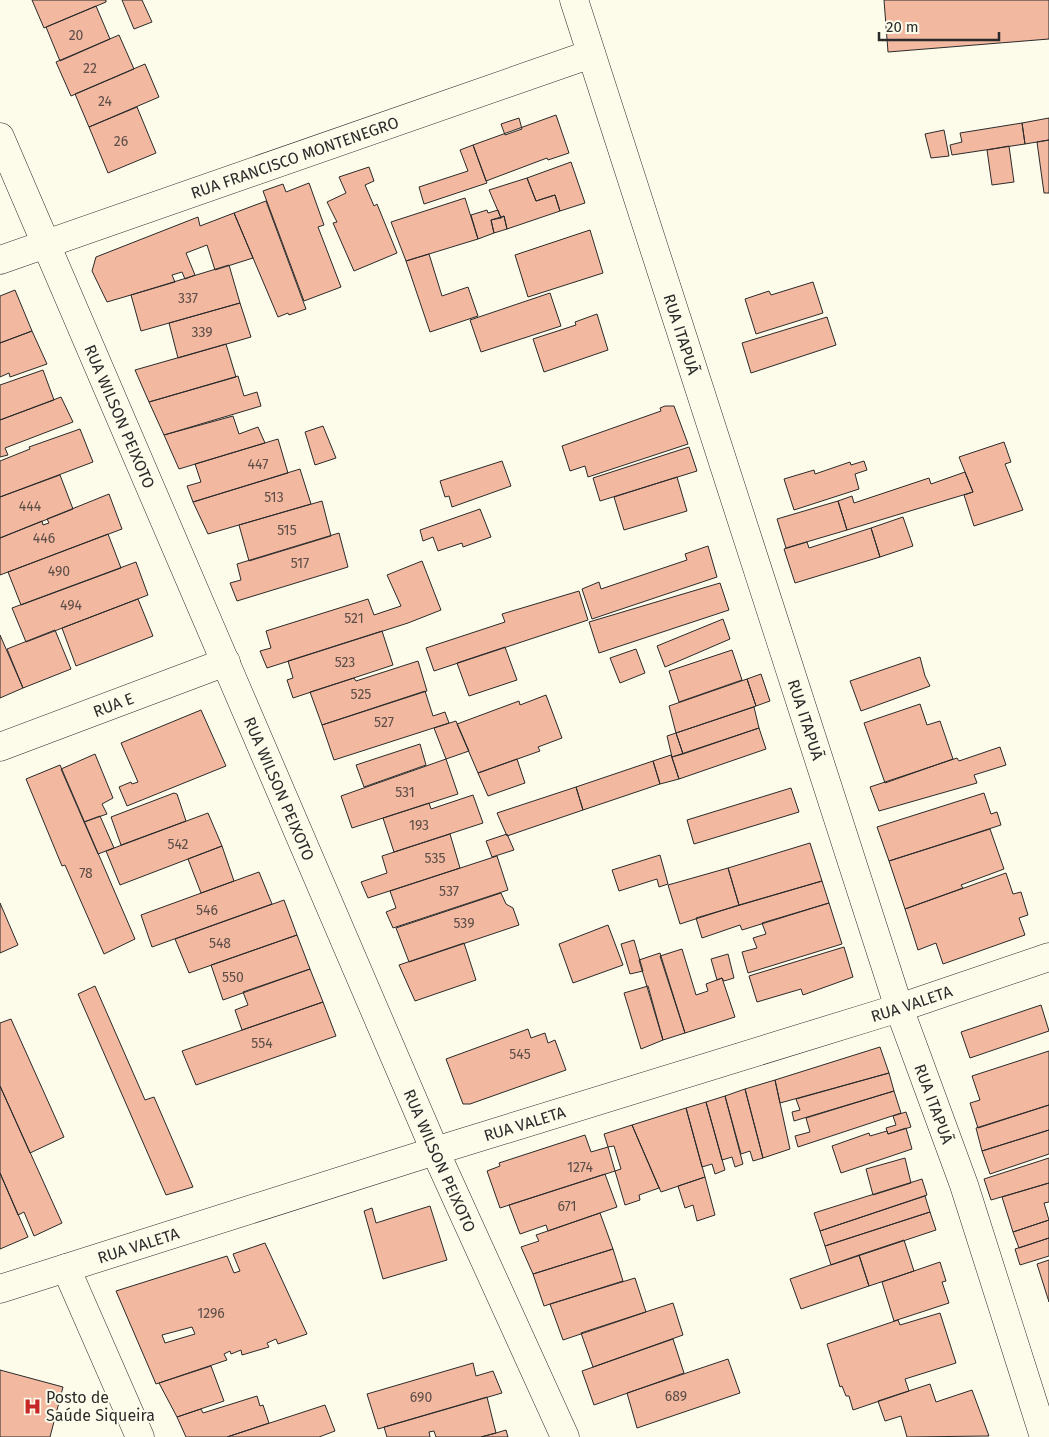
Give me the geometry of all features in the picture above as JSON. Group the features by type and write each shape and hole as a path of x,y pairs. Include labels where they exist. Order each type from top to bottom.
{"street":[{"name":"RUA ITAPUÃ","path":"574,0 899,1008 964,1186 1044,1437"},
{"name":"RUA FRANCISCO MONTENEGRO","path":"0,260 46,242 591,54"},
{"name":"RUA WILSON PEIXOTO","path":"0,137 435,1151 565,1437"},
{"name":"RUA E","path":"0,746 226,662"},
{"name":"RUA VALETA","path":"0,1289 435,1151 899,1008 1049,957"},
{"path":"66,1268 140,1437"}],"building":[{"path":"32,0 106,0 106,2 44,28"},
{"path":"122,0 142,0 152,22 134,29"},
{"path":"884,0 1049,0 1049,39 888,52"},
{"path":"96,6 110,39 60,61 46,27"},
{"path":"119,35 134,69 71,96 56,62"},
{"path":"145,64 159,97 89,127 75,94"},
{"path":"137,107 156,153 108,173 89,127"},
{"path":"556,115 569,153 548,160 547,158 486,181 473,145"},
{"path":"519,118 522,129 505,135 501,124"},
{"path":"1049,118 1049,140 1025,144 1022,123"},
{"path":"1022,123 1025,144 952,155 950,145 962,142 960,133"},
{"path":"944,130 949,156 931,158 925,134"},
{"path":"1049,140 1049,193 1044,193 1037,142"},
{"path":"473,145 487,183 424,204 419,187 468,171 460,150"},
{"path":"1009,146 1014,182 992,185 987,150"},
{"path":"571,162 585,203 560,211 555,195 536,201 527,178"},
{"path":"369,167 374,181 365,185 374,206 377,204 397,253 354,271 333,223 337,222 327,202 346,193 339,177"},
{"path":"527,178 536,201 555,195 560,211 507,229 504,216 501,218 489,190"},
{"path":"309,183 324,225 318,227 341,287 304,301 263,191 283,184 286,192"},
{"path":"465,198 478,239 406,261 391,222"},
{"path":"266,201 306,309 278,317 234,213"},
{"path":"487,210 488,213 498,210 501,218 491,220 494,233 478,239 471,215"},
{"path":"234,213 253,258 215,270 207,245 186,253 195,275 185,279 182,272 172,275 175,282 107,302 92,271 96,257 198,217 200,226"},
{"path":"504,216 507,229 494,233 491,220"},
{"path":"590,230 603,273 528,297 515,255"},
{"path":"429,254 442,296 468,287 478,316 430,332 406,261"},
{"path":"229,265 240,303 141,331 131,295"},
{"path":"813,282 823,313 756,334 745,299 769,291 771,295"},
{"path":"15,290 32,331 0,343 0,296"},
{"path":"550,293 561,326 481,352 470,320"},
{"path":"240,303 251,337 178,358 169,323"},
{"path":"597,314 608,350 544,372 533,339 576,325 575,322"},
{"path":"827,317 836,345 751,373 742,343"},
{"path":"32,331 47,364 10,377 9,373 0,377 0,343"},
{"path":"226,344 236,377 149,402 135,370"},
{"path":"43,370 54,400 0,420 0,385"},
{"path":"238,376 244,396 257,392 261,406 164,435 149,402"},
{"path":"61,397 73,422 5,448 8,455 0,457 0,420"},
{"path":"674,406 688,444 588,477 585,466 570,471 562,446 661,411 660,408"},
{"path":"233,416 239,434 258,427 265,443 179,469 164,435"},
{"path":"323,426 336,458 315,465 305,432"},
{"path":"80,429 93,462 0,497 0,461 30,449 29,447"},
{"path":"278,439 288,473 193,502 187,486 201,482 195,464"},
{"path":"1004,442 1011,462 1005,464 1023,510 974,526 964,495 973,492 959,457"},
{"path":"689,447 697,471 600,501 593,478"},
{"path":"502,461 511,486 452,507 449,496 445,497 440,481"},
{"path":"864,461 867,470 855,474 859,489 794,510 784,479 814,470 815,474 850,462 851,465"},
{"path":"300,469 311,504 208,534 193,502"},
{"path":"965,472 973,492 847,530 838,501 852,496 854,503 929,478 931,484"},
{"path":"60,475 73,509 0,538 0,497"},
{"path":"677,477 687,511 624,530 614,497"},
{"path":"109,494 122,529 0,575 0,538 42,521 43,525 49,523 47,519"},
{"path":"322,501 331,536 249,561 239,525"},
{"path":"838,501 847,530 786,548 777,519"},
{"path":"480,509 491,537 463,547 462,543 438,551 433,537 423,541 420,530"},
{"path":"903,517 913,546 880,557 871,528"},
{"path":"871,528 880,557 795,583 784,549 807,542 809,548"},
{"path":"339,533 348,567 237,601 230,583 241,580 237,564"},
{"path":"108,534 121,568 21,605 8,572"},
{"path":"708,546 717,577 592,619 582,589 599,582 601,589 687,560 685,554"},
{"path":"422,561 441,610 408,623 267,668 260,651 271,648 266,631 368,599 374,615 401,606 387,575"},
{"path":"136,562 148,595 26,642 12,608"},
{"path":"720,583 729,610 599,653 589,622"},
{"path":"579,591 588,620 434,671 426,648 505,622 502,614"},
{"path":"138,599 153,636 76,666 62,628"},
{"path":"723,619 730,639 665,667 657,646"},
{"path":"55,630 71,669 23,688 7,649"},
{"path":"382,631 393,665 293,698 287,680 293,678 288,661"},
{"path":"0,635 23,688 0,698"},
{"path":"505,647 517,680 469,696 457,663"},
{"path":"636,649 645,673 620,683 610,658"},
{"path":"732,650 742,680 679,702 669,671"},
{"path":"920,657 930,686 861,711 850,681"},
{"path":"418,661 427,691 322,725 310,692 354,678 356,681"},
{"path":"761,674 770,701 756,706 747,679"},
{"path":"747,679 756,706 676,733 669,706"},
{"path":"425,691 433,716 445,712 449,723 334,760 322,725"},
{"path":"546,695 562,738 538,747 540,751 478,773 457,724 519,701 520,705"},
{"path":"920,704 927,725 940,721 953,759 885,783 864,723"},
{"path":"754,707 759,728 683,754 676,733"},
{"path":"201,710 226,766 127,806 119,787 131,782 132,784 138,782 121,743"},
{"path":"456,721 469,751 446,759 434,728"},
{"path":"759,728 766,749 679,779 672,757"},
{"path":"676,733 683,754 672,757 667,736"},
{"path":"420,744 426,765 364,787 356,765"},
{"path":"1000,747 1006,765 974,775 977,783 879,811 870,787 957,758 959,761"},
{"path":"95,754 113,798 102,804 107,814 84,822 61,769"},
{"path":"671,755 679,779 660,784 653,761"},
{"path":"446,759 458,794 352,828 341,796"},
{"path":"517,759 525,783 488,796 478,773"},
{"path":"653,761 660,784 583,810 576,787"},
{"path":"60,765 135,939 104,954 65,865 62,866 26,779"},
{"path":"576,787 583,810 507,836 497,813"},
{"path":"791,788 799,812 694,844 687,820"},
{"path":"174,793 177,794 186,821 121,845 111,817"},
{"path":"984,793 991,814 997,812 1001,825 889,861 877,827"},
{"path":"473,795 483,823 394,852 383,818 429,803 431,809"},
{"path":"208,813 222,846 120,885 106,851"},
{"path":"100,816 114,848 98,854 84,822"},
{"path":"990,829 1004,869 961,885 963,888 905,909 889,861"},
{"path":"450,834 460,868 368,898 361,882 387,873 382,856"},
{"path":"507,834 514,850 492,857 486,841"},
{"path":"810,843 822,881 739,905 728,868"},
{"path":"222,846 234,881 201,893 188,859"},
{"path":"660,855 668,884 659,887 657,879 619,891 612,870"},
{"path":"497,856 508,890 393,928 386,912 396,908 390,891"},
{"path":"728,868 739,905 680,924 668,885"},
{"path":"259,872 272,904 152,947 141,915"},
{"path":"1006,873 1013,894 1021,892 1028,915 1019,918 1025,935 943,964 936,943 918,950 905,909"},
{"path":"822,881 829,903 742,930 740,925 702,938 696,918"},
{"path":"501,893 506,904 513,908 519,925 409,962 396,928"},
{"path":"284,900 297,935 189,973 175,939"},
{"path":"0,903 18,945 0,953"},
{"path":"829,903 842,944 748,973 742,952 757,948 753,938 766,934 762,923"},
{"path":"608,925 623,965 573,983 559,944"},
{"path":"297,935 310,969 223,1000 211,965"},
{"path":"634,940 643,971 630,974 621,944"},
{"path":"464,943 476,980 415,1001 399,965"},
{"path":"844,947 853,977 803,995 801,989 757,1002 749,976"},
{"path":"682,949 696,995 708,991 706,984 722,978 735,1017 685,1033 660,956"},
{"path":"660,953 685,1033 663,1040 639,960"},
{"path":"728,954 734,978 724,981 722,978 717,980 711,959"},
{"path":"310,969 323,1002 242,1030 235,1010 248,1005 243,992"},
{"path":"95,986 145,1100 154,1097 193,1187 166,1195 78,994"},
{"path":"648,986 663,1040 641,1049 624,993"},
{"path":"323,1002 336,1036 196,1085 182,1051"},
{"path":"1041,1005 1049,1031 970,1058 961,1032"},
{"path":"11,1019 64,1137 30,1153 0,1086 0,1023"},
{"path":"528,1029 531,1038 545,1033 548,1043 555,1040 566,1070 470,1104 463,1104 446,1059"},
{"path":"880,1047 889,1073 780,1103 775,1080"},
{"path":"1049,1051 1049,1105 978,1128 970,1103 980,1100 972,1076"},
{"path":"889,1073 894,1091 794,1121 792,1112 800,1110 796,1099"},
{"path":"775,1080 790,1149 763,1158 745,1089"},
{"path":"0,1086 62,1223 34,1236 24,1212 18,1215 0,1173"},
{"path":"745,1089 763,1158 753,1161 750,1151 741,1154 725,1096"},
{"path":"894,1091 901,1113 798,1147 795,1136 810,1132 806,1118"},
{"path":"725,1096 743,1164 735,1167 732,1157 722,1160 706,1102"},
{"path":"706,1102 725,1170 715,1174 712,1164 702,1167 686,1108"},
{"path":"1049,1105 1049,1130 982,1151 976,1128"},
{"path":"686,1108 705,1177 661,1192 632,1125"},
{"path":"906,1112 911,1127 888,1134 886,1128 896,1125 893,1116"},
{"path":"632,1125 659,1188 639,1195 640,1200 625,1205 615,1171 621,1169 614,1146 608,1147 604,1134"},
{"path":"906,1128 912,1149 841,1173 832,1146 869,1133 870,1136 887,1131 888,1134"},
{"path":"1049,1130 1049,1154 990,1174 982,1151"},
{"path":"585,1135 591,1152 608,1147 615,1171 500,1208 487,1171 500,1166 499,1163"},
{"path":"905,1158 911,1183 873,1195 866,1169"},
{"path":"1049,1158 1049,1183 991,1200 984,1179"},
{"path":"0,1173 28,1237 0,1249"},
{"path":"605,1174 617,1207 548,1231 546,1225 520,1234 509,1205"},
{"path":"705,1177 715,1215 697,1221 693,1205 685,1208 678,1186"},
{"path":"922,1179 927,1195 820,1231 814,1213"},
{"path":"1049,1183 1049,1202 1044,1203 1049,1220 1013,1232 1002,1197"},
{"path":"925,1196 930,1212 825,1246 820,1231"},
{"path":"430,1206 447,1260 383,1279 364,1211 372,1208 376,1223"},
{"path":"930,1212 936,1230 831,1265 825,1246"},
{"path":"600,1213 613,1249 533,1274 521,1247 539,1241 536,1235"},
{"path":"1049,1220 1049,1238 1019,1248 1013,1232"},
{"path":"1049,1238 1049,1256 1020,1265 1015,1249"},
{"path":"904,1240 914,1271 869,1286 859,1255"},
{"path":"265,1243 307,1334 278,1344 276,1339 267,1343 269,1347 242,1355 241,1350 231,1354 230,1351 224,1354 227,1360 156,1384 116,1291 227,1256 234,1273 240,1271 233,1254","holes":["192,1327 195,1334 165,1343 162,1335"]},
{"path":"613,1249 623,1281 544,1306 533,1274"},
{"path":"859,1255 869,1286 801,1309 790,1279"},
{"path":"1049,1260 1049,1302 1037,1264"},
{"path":"940,1262 946,1281 942,1282 949,1303 894,1321 882,1282"},
{"path":"635,1278 646,1312 563,1340 550,1304"},
{"path":"673,1303 683,1335 593,1367 581,1333"},
{"path":"940,1313 956,1363 905,1379 909,1391 853,1410 849,1396 846,1396 842,1386 840,1387 827,1344 898,1320 900,1325"},
{"path":"673,1339 684,1373 594,1405 582,1371"},
{"path":"728,1359 740,1393 637,1428 627,1393"},
{"path":"473,1363 476,1376 493,1371 502,1393 378,1429 367,1394"},
{"path":"211,1366 224,1401 177,1417 159,1383"},
{"name":"Posto de Saúde Siqueira","path":"0,1370 63,1387 50,1437 0,1437"},
{"path":"930,1384 936,1402 972,1390 989,1436 907,1437 901,1416 885,1421 878,1401"},
{"path":"257,1396 260,1406 263,1405 269,1423 227,1437 186,1437 177,1417 201,1409 203,1413"},
{"path":"487,1397 496,1433 481,1437 436,1437 434,1431 429,1432 430,1437 387,1437 384,1427"},
{"path":"325,1405 335,1431 319,1437 227,1437"},
{"path":"506,1430 508,1437 481,1437 496,1433"}],"place":[{"name":"Posto de Saúde Siqueira","path":"32,1406"}]}
